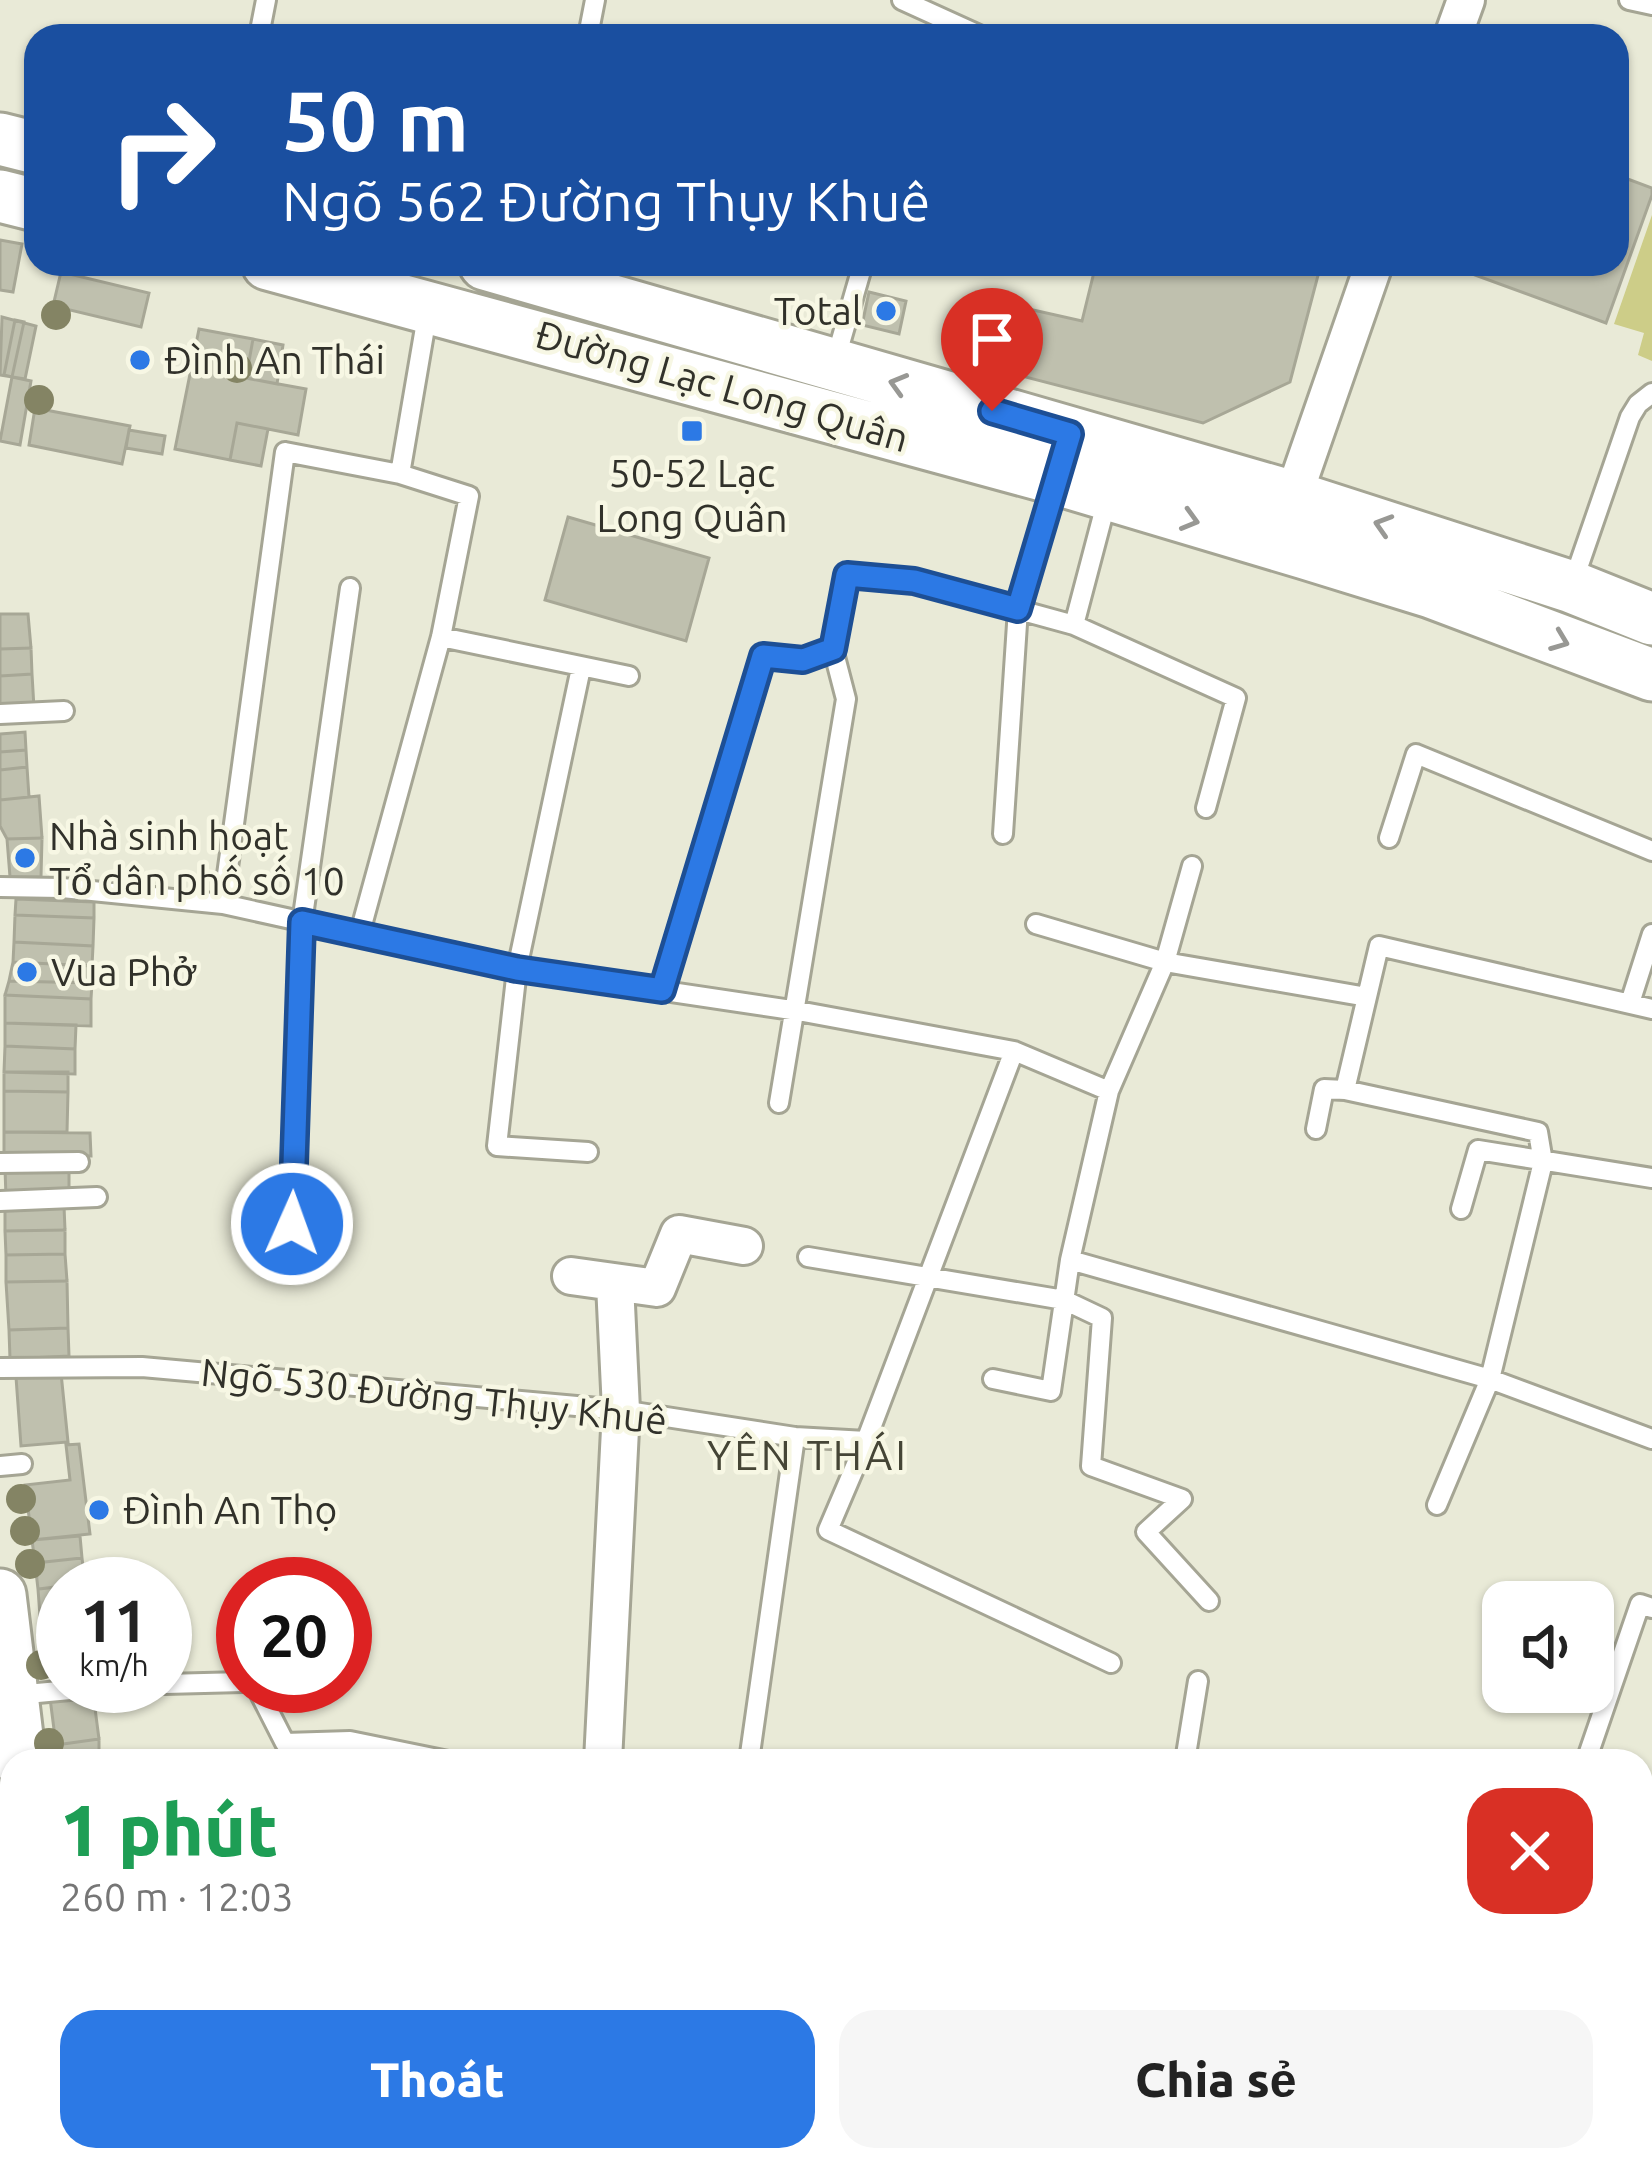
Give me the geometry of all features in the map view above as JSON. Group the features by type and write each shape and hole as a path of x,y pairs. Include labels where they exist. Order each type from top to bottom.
{"main road":[{"name":"Đường Lạc Long Quân","path":"315,276 1063,456 1293,497 1572,586 1652,619"},
{"name":"Đường Lạc Long Quân","path":"549,276 834,366 1063,456 1108,496 1431,592 1652,675"},
{"path":"1431,592 1447,544"},
{"path":"0,1594 18,1749"}],"street":[{"path":"1293,497 1370,276"},
{"path":"571,1276 657,1288 679,1234 744,1246"},
{"path":"604,1749 621,1410 615,1284"}],"lane":[{"path":"902,0 955,24"},
{"path":"1629,0 1652,5"},
{"path":"834,366 860,276"},
{"path":"400,474 429,305"},
{"path":"1572,586 1630,417 1652,393"},
{"path":"223,904 285,452 400,474 469,496 441,637 359,936"},
{"path":"1004,834 1018,609 1063,456"},
{"path":"1074,626 1108,496"},
{"path":"779,1103 798,1011 846,699 833,649 847,575 914,581 1074,626 1236,698 1206,808"},
{"path":"292,1224 302,922 350,588"},
{"path":"441,637 629,676"},
{"path":"662,990 763,656 803,660 833,649"},
{"path":"581,668 517,969 497,1146 588,1152"},
{"path":"0,714 64,711"},
{"path":"1389,838 1416,754 1652,851"},
{"path":"992,1379 1052,1391 1070,1260 1109,1091 1165,962 1192,866"},
{"path":"0,887 62,888 223,904 517,969 798,1011 1014,1051 1109,1091"},
{"path":"1036,924 1165,962 1367,998"},
{"path":"1630,1003 1652,934"},
{"path":"1345,1090 1379,946 1652,1009"},
{"path":"1014,1051 828,1530 1111,1663"},
{"path":"1316,1129 1324,1089 1538,1132 1543,1162 1490,1379 1437,1505"},
{"path":"1461,1209 1478,1150 1652,1178"},
{"path":"0,1163 80,1162"},
{"path":"0,1201 97,1197"},
{"path":"808,1257 1064,1300 1102,1318 1091,1466 1182,1499 1147,1532 1209,1601"},
{"path":"1070,1260 1490,1379 1652,1439"},
{"name":"Ngõ 530 Đường Thụy Khuê","path":"0,1368 142,1367 621,1410 795,1437 866,1441"},
{"path":"751,1749 795,1437"},
{"path":"0,1466 22,1464"},
{"path":"1590,1749 1640,1604 1652,1608"},
{"path":"1187,1749 1198,1681"},
{"path":"11,1695 36,1693"},
{"path":"270,1713 285,1743 350,1741 372,1749"}],"shaded area":[{"path":"1652,215 1652,361 1638,355 1644,333 1614,324"}],"building":[{"path":"1629,179 1652,188 1629,259"},
{"path":"0,240 22,244 13,292 0,290"},
{"path":"60,276 149,293 141,327 53,306"},
{"path":"1093,276 1318,276 1290,382 1203,423 1014,374 1023,337 1010,333 1020,307 1082,321"},
{"path":"1478,276 1623,276 1606,323"},
{"name":"Total","path":"869,292 906,301 899,334 862,325"},
{"path":"2,317 36,326 25,379 0,375"},
{"path":"15,320 24,322 12,377 4,375"},
{"path":"199,329 253,339 246,378 306,389 298,435 237,423 230,460 175,449"},
{"path":"253,339 283,345 277,384 246,378"},
{"path":"12,377 31,381 20,445 0,441"},
{"path":"35,408 130,426 122,464 29,445"},
{"path":"237,423 268,429 261,466 230,460"},
{"path":"129,430 165,436 162,454 126,448"},
{"path":"568,517 709,558 686,641 545,600"},
{"path":"0,614 28,614 31,648 0,649"},
{"path":"31,648 32,674 0,676 0,649"},
{"path":"32,674 34,708 0,710 0,676"},
{"path":"25,732 26,750 0,752 0,734"},
{"path":"26,750 27,767 0,770 0,752"},
{"path":"27,767 29,797 0,800 0,770"},
{"path":"39,796 42,838 7,839 0,826 0,800"},
{"name":"Nhà sinh hoạt Tổ dân phố số 10","path":"42,838 41,877 10,877 7,839"},
{"path":"16,899 94,902 94,918 15,915"},
{"path":"15,915 94,918 93,946 14,942"},
{"path":"14,942 93,946 92,966 13,962"},
{"path":"13,962 92,966 92,983 9,981"},
{"path":"9,981 92,983 91,999 5,995"},
{"path":"5,995 91,999 91,1026 5,1023"},
{"path":"5,1023 76,1025 75,1049 5,1046"},
{"path":"5,1046 75,1049 75,1074 4,1072"},
{"path":"4,1072 68,1072 68,1092 4,1091"},
{"path":"4,1091 68,1092 67,1132 4,1132"},
{"path":"4,1132 90,1133 91,1156 4,1155"},
{"path":"69,1168 69,1195 6,1197 5,1169"},
{"path":"64,1206 65,1230 5,1231 5,1208"},
{"path":"65,1230 65,1254 6,1255 5,1231"},
{"path":"65,1254 67,1281 6,1282 6,1255"},
{"path":"67,1281 68,1328 9,1330 6,1282"},
{"path":"68,1328 69,1356 10,1359 9,1330"},
{"path":"61,1373 68,1442 21,1446 16,1377"},
{"path":"79,1444 90,1534 32,1540 25,1485 70,1480 66,1445"},
{"path":"80,1536 82,1557 36,1557 35,1563 32,1540"},
{"path":"52,1713 96,1713 99,1739 56,1745"},
{"path":"99,1739 99,1749 56,1749 56,1745"}],"place":[{"name":"Total","path":"886,311"},
{"name":"Đình An Thái","path":"140,360"},
{"name":"50-52 Lạc Long Quân","path":"692,431"},
{"name":"Nhà sinh hoạt Tổ dân phố số 10","path":"25,858"},
{"name":"Vua Phở","path":"27,972"},
{"name":"Đình An Thọ","path":"99,1510"}],"district":[{"name":"YÊN THÁI","path":"808,1455"}],"route":[{"path":"292,1224 302,922 517,969 662,990 763,656 803,660 833,649 847,575 914,581 1018,609 1070,434 992,411"}]}
